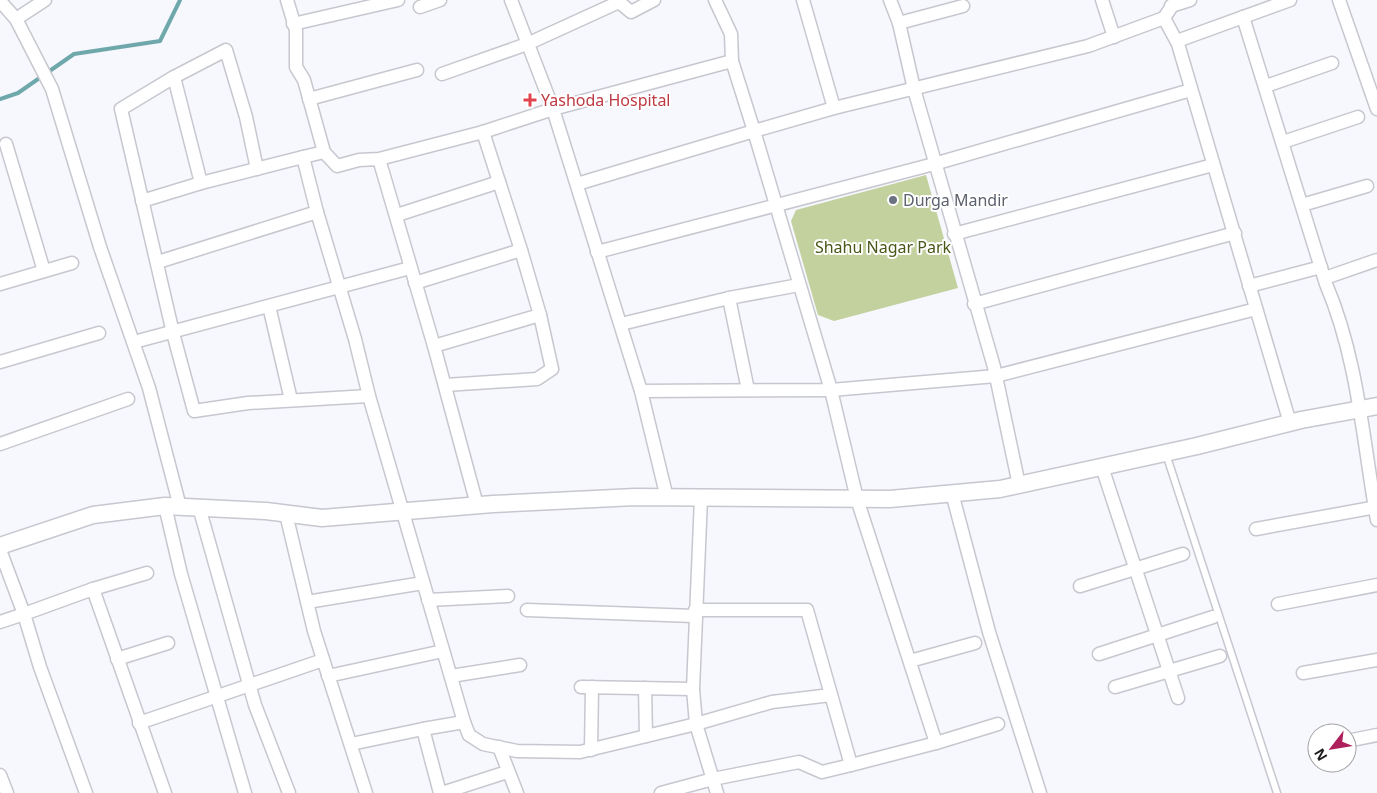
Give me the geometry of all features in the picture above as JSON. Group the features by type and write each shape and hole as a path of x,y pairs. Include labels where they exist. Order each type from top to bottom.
{"street":[{"path":"16,19 45,0"},
{"path":"288,0 296,30 296,67 304,80 324,152 338,166 359,160 379,159 483,132 553,109 732,61"},
{"path":"293,24 398,0"},
{"path":"420,7 440,0"},
{"path":"511,0 553,109 621,324 641,391 667,498"},
{"path":"442,74 527,44 618,1 631,12 654,0"},
{"path":"714,0 731,34 732,61 831,390 857,499 936,744"},
{"path":"803,0 834,108"},
{"path":"890,0 899,23 934,164 996,376 1019,485"},
{"path":"1102,0 1114,37"},
{"path":"577,184 834,108 1088,46 1164,18 1173,3 1190,0"},
{"path":"1176,41 1290,0"},
{"path":"1339,0 1377,109"},
{"path":"0,1 16,19 52,89 100,247 149,388 172,506 181,574 245,793"},
{"path":"899,23 963,6"},
{"path":"1243,16 1323,273 1369,408 1377,520"},
{"path":"1164,18 1176,41 1235,233 1290,423"},
{"path":"257,169 246,116 226,50 174,77 121,109 173,332 194,411 248,403 369,396"},
{"path":"1266,86 1332,63"},
{"path":"309,99 417,70"},
{"path":"174,77 201,183"},
{"path":"597,252 934,164 1191,90"},
{"path":"1282,142 1358,117"},
{"path":"445,385 537,379 552,369 540,315 522,250 483,132"},
{"path":"6,144 44,271"},
{"path":"142,201 201,183 324,152"},
{"path":"303,157 402,512 469,735 475,740 517,751 580,752 696,724 772,702 831,695"},
{"path":"379,159 397,215 410,268 434,346 477,505"},
{"path":"954,234 1213,165"},
{"path":"397,215 499,182"},
{"path":"1302,205 1367,186"},
{"path":"158,262 317,212"},
{"path":"974,304 1235,233"},
{"path":"415,283 522,250"},
{"path":"1250,286 1323,273 1377,260"},
{"path":"0,284 72,263"},
{"path":"134,342 410,268"},
{"path":"621,324 729,298 799,285"},
{"path":"729,298 748,390"},
{"path":"269,306 292,400"},
{"path":"641,391 831,390 996,376 1256,309"},
{"path":"434,346 540,315"},
{"path":"0,362 99,334"},
{"path":"0,444 128,399"},
{"path":"0,546 93,515 172,506 322,518 477,505 635,497 890,499 952,493 1019,485 1290,423 1369,408"},
{"path":"1102,466 1178,698"},
{"path":"952,493 989,632 1040,793"},
{"path":"701,498 693,689 696,724 717,793"},
{"path":"1256,529 1376,507"},
{"path":"199,508 250,685 289,793"},
{"path":"286,514 307,602 328,676 366,793"},
{"path":"0,550 24,614 40,668 86,793"},
{"path":"1080,586 1183,554"},
{"path":"0,622 93,589 147,573"},
{"path":"307,602 423,583"},
{"path":"1278,604 1377,585"},
{"path":"93,589 165,793"},
{"path":"428,600 508,596"},
{"path":"527,610 695,613 807,610 851,765"},
{"path":"1099,654 1213,617"},
{"path":"117,659 168,642"},
{"path":"910,661 975,643"},
{"path":"328,676 443,651"},
{"path":"1115,687 1220,656"},
{"path":"139,723 324,660"},
{"path":"1303,672 1377,660"},
{"path":"451,676 520,665"},
{"path":"591,750 586,687 693,689"},
{"path":"645,688 646,736"},
{"path":"351,744 423,728 464,722"},
{"path":"661,793 713,779 799,762 822,772 936,744 998,724"},
{"path":"423,728 441,793 507,772"},
{"path":"1357,739 1377,735"},
{"path":"498,747 517,793"},
{"path":"0,774 7,793"}],"lane":[{"path":"1166,452 1277,793"}],"green space":[{"name":"Shahu Nagar Park","path":"926,175 958,288 834,321 818,315 791,221 796,210"}],"waterway":[{"path":"0,99 18,93 74,54 160,41 180,0"}],"place":[{"name":"Yashoda Hospital","path":"530,100"},
{"name":"Durga Mandir","path":"893,200"}]}
